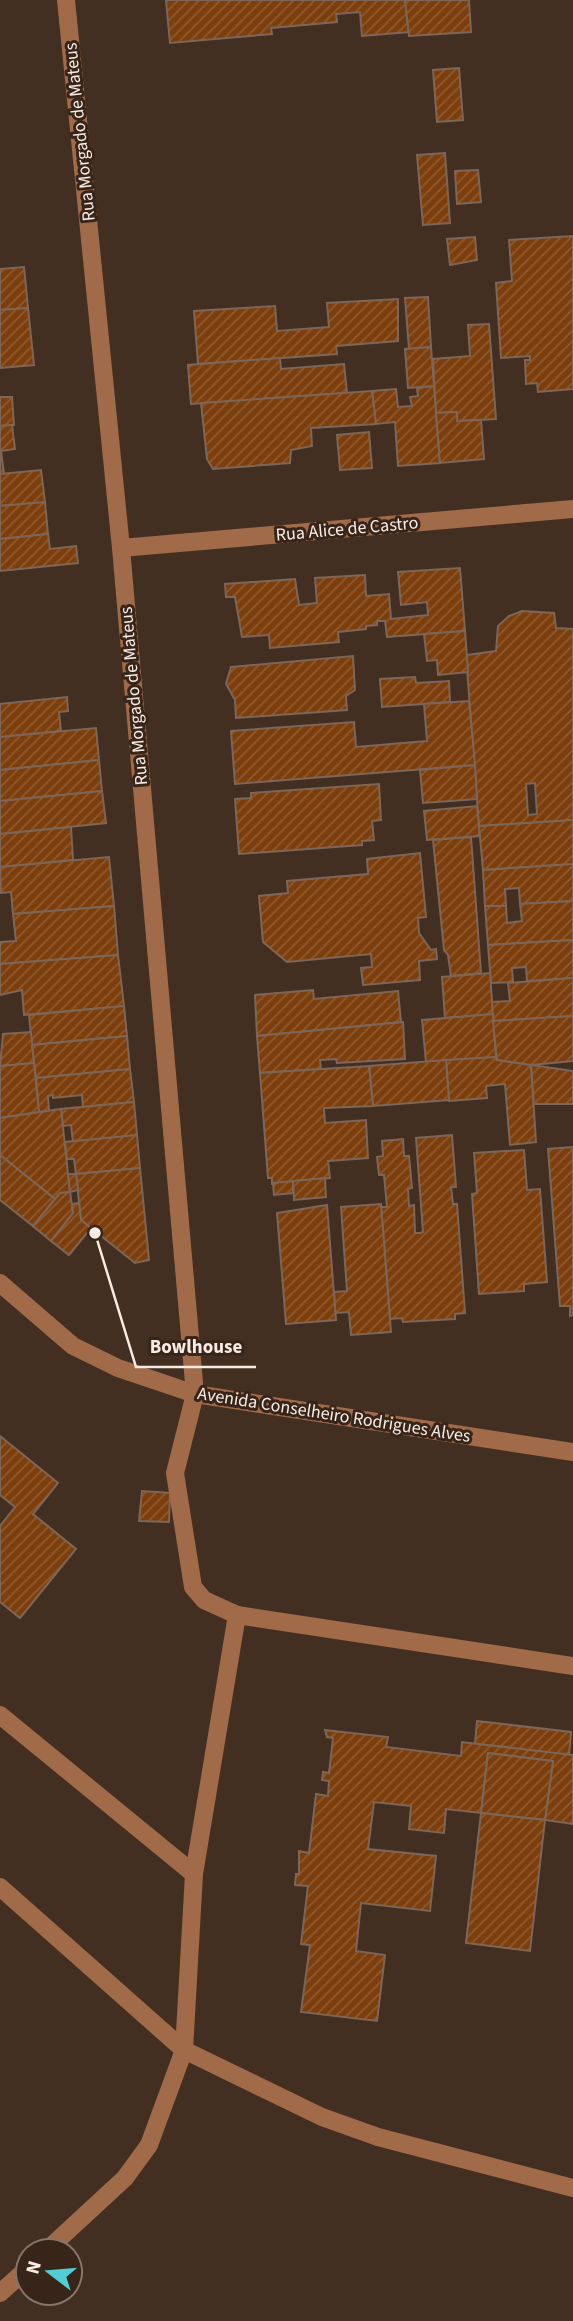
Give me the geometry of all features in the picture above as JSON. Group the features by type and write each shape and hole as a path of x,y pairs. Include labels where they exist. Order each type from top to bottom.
{"street":[{"name":"Rua Morgado de Mateus","path":"66,0 121,548 195,1394 175,1473 188,1569 193,1587 204,1600 237,1615 573,1666"},
{"name":"Rua Alice de Castro","path":"121,548 573,509"},
{"name":"Avenida Conselheiro Rodrigues Alves","path":"0,1283 73,1346 118,1368 195,1394 573,1452"},
{"path":"61,2237 125,2178 149,2145 184,2050 194,1874 237,1615"},
{"path":"0,1715 194,1874"},
{"path":"0,1887 184,2050 333,2121 378,2137 573,2188"},
{"path":"0,2293 14,2280"}],"building":[{"path":"166,0 405,0 409,32 362,36 360,12 336,14 337,22 271,28 272,34 170,43"},
{"path":"405,0 469,0 471,32 409,36"},
{"path":"459,68 463,120 437,122 433,70"},
{"path":"445,153 450,223 423,225 417,155"},
{"path":"478,170 481,202 457,204 455,171"},
{"path":"573,236 573,389 538,392 537,383 526,384 525,360 530,360 530,356 501,358 496,283 512,281 509,240"},
{"path":"475,237 477,260 450,265 447,239"},
{"path":"24,267 28,308 0,310 0,269"},
{"path":"428,297 431,347 409,349 405,298"},
{"path":"398,299 398,341 336,346 337,354 198,364 194,311 275,306 277,331 329,327 327,303"},
{"path":"28,308 34,365 0,368 0,310"},
{"path":"489,324 496,419 457,421 457,412 436,413 433,359 470,356 468,325"},
{"path":"431,347 434,386 408,388 405,349"},
{"path":"280,358 281,369 344,364 347,393 191,404 188,365"},
{"path":"434,386 440,463 398,466 395,422 376,424 372,391 396,389 398,407 412,406 410,397 418,396 417,388"},
{"path":"372,391 376,424 311,428 312,446 291,450 290,463 213,469 207,459 201,403"},
{"path":"0,397 12,397 14,425 0,426"},
{"path":"457,412 457,421 481,420 484,459 440,463 436,413"},
{"path":"12,425 15,449 1,451 4,474 0,474 0,426"},
{"path":"369,432 372,468 340,470 337,435"},
{"path":"41,470 45,502 0,506 0,474"},
{"path":"45,502 48,534 0,539 0,506"},
{"path":"48,534 50,549 76,546 78,563 0,571 0,539"},
{"path":"460,568 465,631 387,637 385,621 377,621 377,625 366,626 366,629 338,632 339,642 270,648 269,635 242,637 235,597 226,597 225,584 295,579 299,605 317,603 315,578 365,575 366,596 389,594 391,619 428,615 427,602 401,605 398,572"},
{"path":"522,611 554,613 556,628 573,629 573,820 479,826 466,655 496,651 498,626 509,616","holes":["535,783 537,814 528,815 526,784"]},
{"path":"465,631 468,672 438,675 437,660 427,661 424,634"},
{"path":"353,656 355,690 346,696 347,710 236,718 235,700 226,684 231,667"},
{"path":"415,677 416,683 449,681 450,702 382,707 380,679"},
{"path":"67,697 68,711 59,712 61,731 0,737 0,704"},
{"path":"469,701 475,765 235,784 231,731 354,722 356,747 427,741 424,704"},
{"path":"96,728 99,760 0,770 0,737"},
{"path":"99,760 102,791 0,801 0,770"},
{"path":"475,765 477,799 423,803 420,770"},
{"path":"379,784 381,820 372,821 374,840 362,841 362,845 239,854 235,799 251,798 251,793"},
{"path":"102,791 106,823 0,834 0,801"},
{"path":"477,806 480,836 427,840 424,811"},
{"path":"573,820 573,864 483,870 479,826"},
{"path":"71,827 73,860 0,867 0,834"},
{"path":"471,837 481,973 451,976 448,955 444,950 433,840"},
{"path":"420,853 426,917 418,918 419,933 431,950 436,949 437,959 419,961 420,980 363,985 361,968 372,967 371,954 287,962 263,942 259,896 288,893 287,881 368,874 367,859"},
{"path":"109,857 114,906 13,914 11,892 1,893 0,867"},
{"path":"573,864 573,901 520,904 519,888 505,889 506,906 485,906 483,870"},
{"path":"573,901 573,940 488,945 485,906 506,906 507,923 522,921 520,904"},
{"path":"114,906 118,955 0,964 0,942 16,941 13,914"},
{"path":"573,940 573,978 527,981 526,967 512,968 513,982 491,983 488,945"},
{"path":"118,955 124,1006 24,1015 22,990 0,995 0,964"},
{"path":"490,973 493,1014 445,1018 442,977"},
{"path":"573,978 573,1016 493,1021 492,1002 510,1001 508,983"},
{"path":"313,990 314,999 398,991 401,1022 257,1036 255,995"},
{"path":"124,1006 127,1036 32,1045 29,1015"},
{"path":"493,1014 496,1057 426,1062 422,1020"},
{"path":"573,1016 573,1061 531,1065 497,1060 493,1021"},
{"path":"403,1022 405,1059 337,1063 336,1059 320,1060 321,1069 260,1073 257,1036"},
{"path":"31,1032 34,1063 0,1066 3,1034"},
{"path":"127,1036 130,1069 36,1078 32,1045"},
{"path":"496,1057 497,1060 531,1065 536,1142 510,1145 505,1084 486,1086 487,1098 449,1101 446,1060"},
{"path":"446,1060 449,1100 373,1106 369,1066"},
{"path":"34,1063 39,1112 0,1118 0,1066"},
{"path":"531,1065 573,1071 573,1104 534,1104"},
{"path":"369,1066 373,1106 324,1108 325,1123 366,1120 368,1158 328,1161 330,1178 272,1184 272,1178 268,1178 260,1073"},
{"path":"130,1069 134,1102 83,1107 82,1095 53,1098 53,1095 48,1096 49,1111 39,1112 36,1078"},
{"path":"134,1102 137,1135 73,1142 71,1125 63,1126 61,1109"},
{"path":"61,1109 70,1192 60,1193 55,1199 0,1155 0,1118"},
{"path":"137,1135 140,1168 76,1174 74,1159 67,1159 65,1142"},
{"path":"452,1135 456,1187 451,1187 453,1204 457,1204 465,1313 455,1314 455,1319 403,1322 402,1318 390,1319 381,1207 387,1207 384,1175 379,1175 377,1157 383,1156 382,1141 403,1139 404,1156 409,1156 412,1188 408,1189 409,1206 414,1205 415,1233 420,1233 423,1232 416,1138"},
{"path":"573,1147 573,1315 570,1316 570,1306 560,1306 548,1149"},
{"path":"524,1150 527,1190 540,1189 547,1282 524,1284 524,1291 479,1294 472,1194 477,1193 474,1153"},
{"path":"0,1155 55,1199 33,1226 0,1200"},
{"path":"140,1168 149,1260 135,1263 81,1220 76,1174"},
{"path":"68,1174 76,1174 78,1190 70,1192"},
{"path":"325,1178 326,1197 294,1200 293,1181"},
{"path":"293,1181 293,1193 274,1195 273,1183"},
{"path":"70,1192 73,1213 51,1241 33,1226 60,1193"},
{"path":"79,1203 81,1220 91,1228 69,1255 51,1241 73,1213 72,1204"},
{"path":"381,1204 391,1332 351,1335 349,1312 335,1313 334,1292 347,1291 341,1207"},
{"path":"327,1205 336,1320 286,1324 277,1213"},
{"path":"0,1436 58,1483 33,1514 76,1549 20,1618 0,1602 0,1526 15,1507 0,1495"},
{"path":"142,1491 170,1493 169,1522 139,1521"},
{"path":"477,1721 571,1732 569,1755 475,1744"},
{"path":"325,1730 388,1737 386,1747 461,1756 462,1742 573,1755 573,1824 545,1820 553,1761 488,1753 481,1813 446,1809 444,1833 409,1829 411,1806 374,1802 368,1849 436,1856 430,1911 361,1903 356,1951 385,1955 377,2021 301,2012 310,1945 301,1944 308,1886 295,1885 296,1874 299,1874 299,1851 309,1853 316,1794 328,1796 329,1781 322,1780 323,1772 329,1773 333,1738 327,1737"},
{"path":"488,1753 553,1761 545,1820 481,1813"},
{"path":"481,1813 545,1820 530,1951 466,1943"}],"place":[{"name":"Bowlhouse","path":"95,1233"}]}
